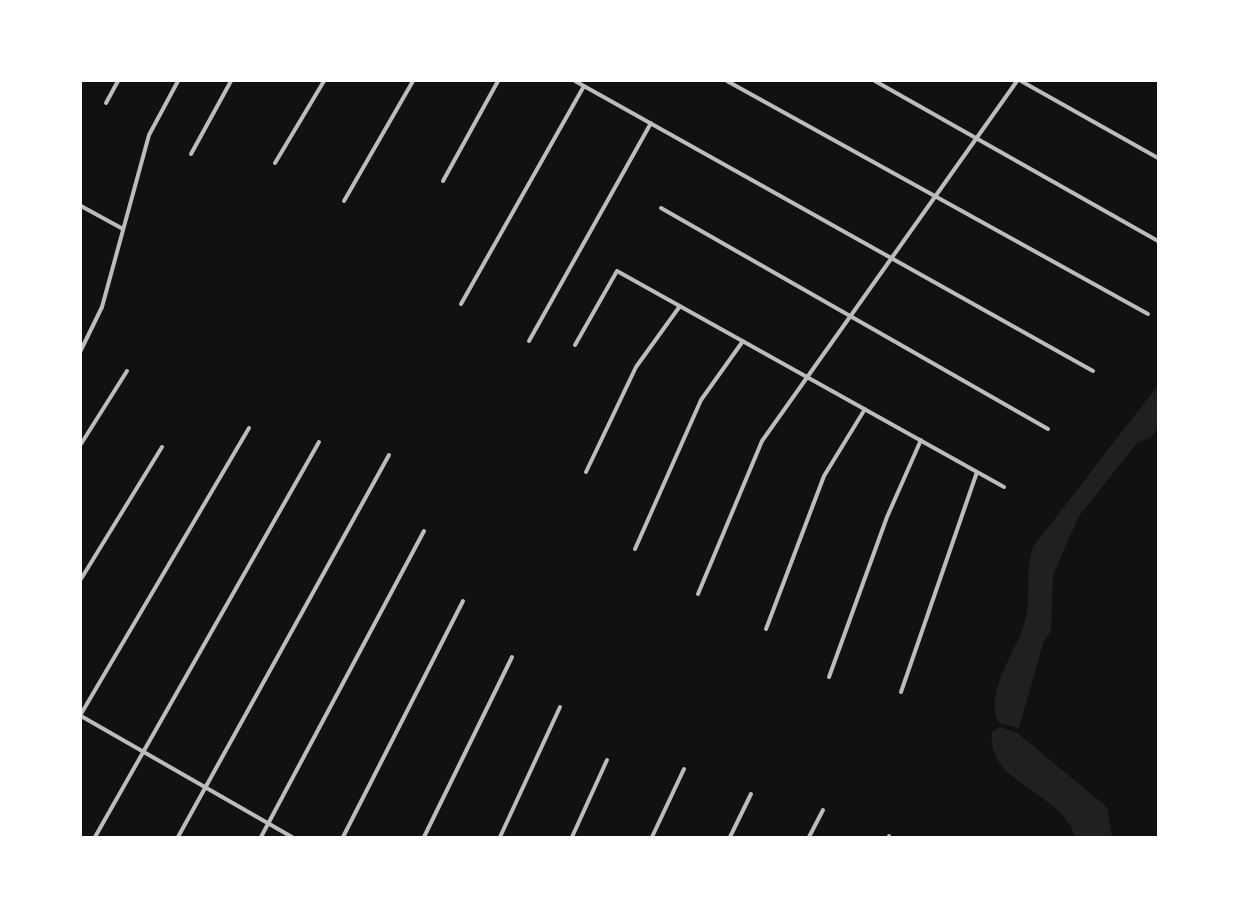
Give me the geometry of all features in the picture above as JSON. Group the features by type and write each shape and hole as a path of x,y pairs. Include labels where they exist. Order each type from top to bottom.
{"street":[{"path":"106,104 118,81"},
{"path":"81,350 102,307 150,135 178,81"},
{"path":"191,154 231,81"},
{"path":"275,163 324,81"},
{"path":"344,201 413,81"},
{"path":"442,181 498,81"},
{"path":"575,81 1093,371"},
{"path":"727,81 1148,314"},
{"path":"875,81 1158,241"},
{"path":"698,594 762,441 976,138 1019,81 1158,158"},
{"path":"461,304 584,86"},
{"path":"529,341 651,123"},
{"path":"81,206 123,229"},
{"path":"661,208 1048,429"},
{"path":"575,345 617,271 1004,487"},
{"path":"586,472 636,367 680,306"},
{"path":"635,549 701,400 743,341"},
{"path":"81,444 127,371"},
{"path":"766,629 824,476 865,409"},
{"path":"249,428 81,715 291,837"},
{"path":"829,676 887,517 921,440"},
{"path":"95,837 319,442"},
{"path":"81,579 162,447"},
{"path":"178,837 389,455"},
{"path":"901,692 977,472"},
{"path":"261,837 424,531"},
{"path":"343,837 463,601"},
{"path":"424,837 512,657"},
{"path":"500,837 560,707"},
{"path":"572,837 607,760"},
{"path":"652,837 684,769"},
{"path":"730,837 751,794"},
{"path":"809,837 823,810"}],"shaded area":[{"path":"1158,385 1158,428 1151,437 1137,443 1079,516 1053,575 1051,631 1044,641 1019,728 999,723 995,710 996,697 1004,669 1026,617 1029,565 1033,547"},
{"path":"1000,727 1016,732 1107,807 1112,837 1075,837 1068,822 1056,809 1012,776 1000,764 993,750 992,732"}]}
